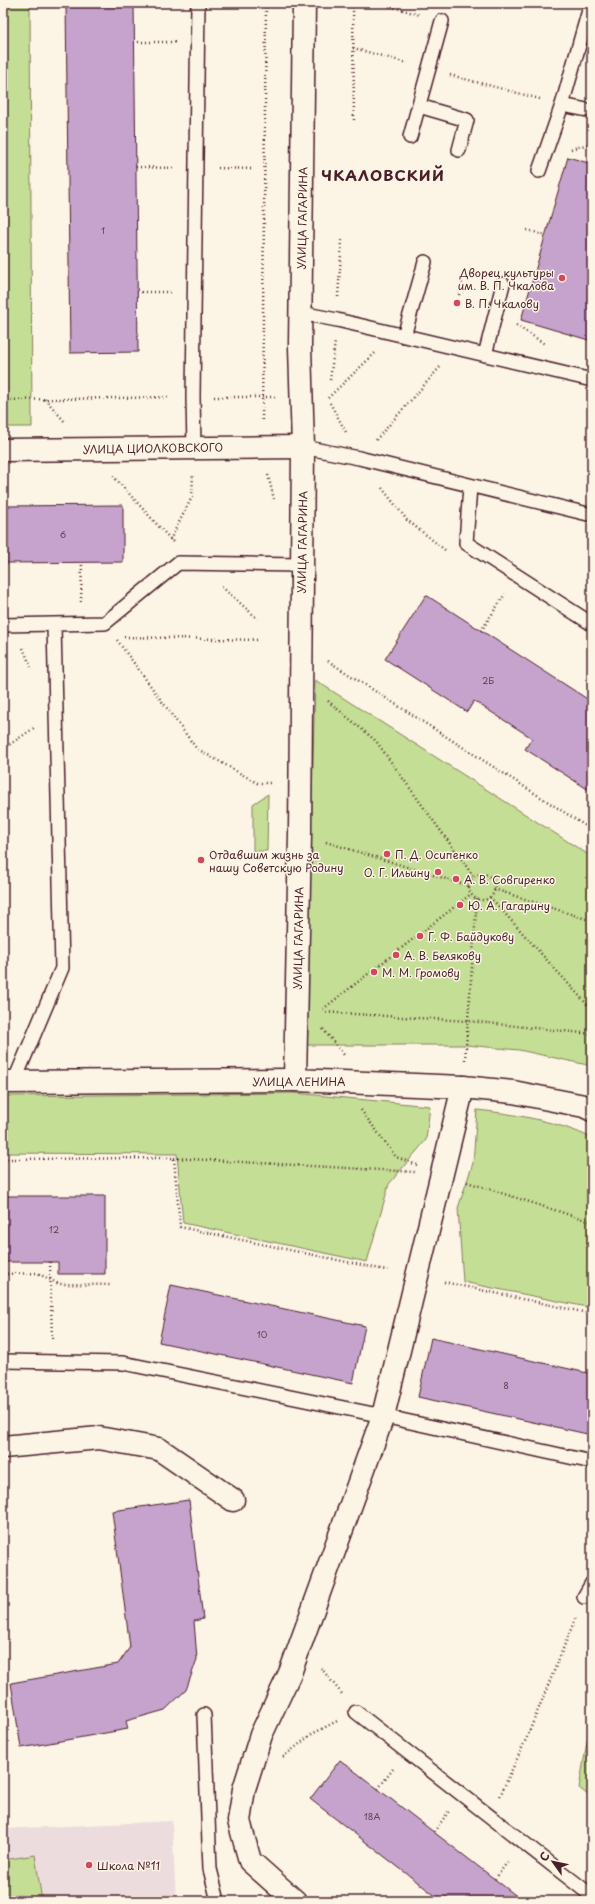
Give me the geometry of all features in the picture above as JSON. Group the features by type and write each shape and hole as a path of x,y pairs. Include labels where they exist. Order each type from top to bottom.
{"street":[{"name":"УЛИЦА ГАГАРИНА","path":"295,1080 300,834 303,447 301,313 304,3"},
{"name":"УЛИЦА ЦИОЛКОВСКОГО","path":"3,450 303,447"},
{"name":"УЛИЦА ЛЕНИНА","path":"8,1082 350,1081 463,1087 513,1092 584,1106 592,1110"},
{"path":"295,1901 250,1861 240,1821 244,1789 261,1736 301,1644 383,1416 463,1087"},
{"path":"3,1447 99,1438 160,1449 233,1500"}],"lane":[{"path":"194,448 193,397 198,3"},
{"path":"539,172 562,105 590,3"},
{"path":"410,137 442,22"},
{"path":"562,105 592,111"},
{"path":"419,106 467,120 460,150"},
{"path":"400,335 425,262"},
{"path":"485,355 503,284"},
{"path":"301,313 592,380"},
{"path":"303,447 360,458 592,515"},
{"path":"470,486 466,543 592,624"},
{"path":"3,624 105,623 178,563 301,565"},
{"path":"8,1082 20,1064 62,968 54,624"},
{"path":"3,1361 123,1363 383,1416 592,1462"},
{"path":"584,1597 592,1583"},
{"path":"356,1712 592,1896"},
{"path":"204,1715 210,1869 218,1901"}],"path":[{"path":"266,3 261,360 262,447 275,506"},
{"path":"353,3 354,122"},
{"path":"379,3 442,22"},
{"path":"134,42 198,42"},
{"path":"353,48 562,105"},
{"path":"527,230 545,236"},
{"path":"459,295 464,273"},
{"path":"137,292 194,292"},
{"path":"327,406 328,398 400,335"},
{"path":"328,398 360,458 458,348"},
{"path":"3,400 253,397"},
{"path":"45,399 170,540 258,619"},
{"path":"167,546 192,497 194,448"},
{"path":"82,562 81,612 97,612 105,623"},
{"path":"481,631 508,590"},
{"path":"260,640 115,636 196,748 257,783 270,783"},
{"path":"324,658 592,830"},
{"path":"325,699 376,741 474,877"},
{"path":"3,749 35,728"},
{"path":"300,834 469,886"},
{"path":"481,874 489,876 494,882 494,889 490,897 486,899 477,899 471,894 469,886 474,877 481,874"},
{"path":"494,889 592,921"},
{"path":"471,894 320,1012 468,1021 592,1034"},
{"path":"490,897 592,1010"},
{"path":"463,1087 477,899"},
{"path":"350,1081 351,1096 396,1158 592,1222"},
{"path":"3,1159 174,1158 442,1174"},
{"path":"174,1158 180,1227 592,1314"},
{"path":"50,1262 52,1362"},
{"path":"3,1274 37,1273 59,1284 112,1285"},
{"path":"490,1817 527,1737 584,1597"},
{"path":"281,1759 312,1734 356,1712 301,1644"}],"shaded area":[{"name":"Школа №11","path":"172,1821 176,1901 3,1901 3,1829"}],"green space":[{"path":"3,3 30,3 32,427 3,427"},
{"path":"315,680 592,857 592,1066 519,1050 466,1045 306,1045"},
{"path":"268,794 267,851 253,851 253,804"},
{"path":"294,1093 430,1106 426,1140 389,1184 367,1262 183,1223 177,1154 3,1153 3,1096"},
{"path":"477,1110 536,1119 564,1127 592,1138 592,1308 463,1282 458,1208 473,1163"},
{"path":"592,1713 592,1798 579,1788"},
{"path":"35,1855 42,1901 3,1901 3,1860"}],"building":[{"path":"66,3 134,3 138,352 70,353"},
{"name":"Дворец культуры им. В. П. Чкалова","path":"568,157 592,164 592,341 521,320"},
{"path":"123,505 123,562 3,563 3,506"},
{"path":"426,595 592,702 592,792 525,749 532,738 474,701 467,712 385,659"},
{"path":"3,1196 105,1196 105,1274 58,1274 58,1262 3,1262"},
{"path":"171,1285 365,1326 353,1383 159,1342"},
{"path":"431,1338 592,1374 592,1435 418,1397"},
{"path":"189,1500 203,1619 194,1621 197,1659 186,1690 165,1710 126,1721 128,1729 21,1748 11,1683 118,1664 130,1647 112,1511"},
{"path":"340,1760 523,1901 442,1901 310,1799"}],"place":[{"name":"Дворец культуры им. В. П. Чкалова","path":"562,278"},
{"name":"В. П. Чкалову","path":"457,303"},
{"name":"П. Д. Осипенко","path":"387,854"},
{"name":"Отдавшим жизнь за нашу Советскую Родину","path":"201,860"},
{"name":"О. Г. Ильину","path":"438,872"},
{"name":"А. В. Совгиренко","path":"456,879"},
{"name":"Ю. А. Гагарину","path":"460,905"},
{"name":"Г. Ф. Байдукову","path":"420,936"},
{"name":"А. В. Белякову","path":"396,955"},
{"name":"М. М. Громову","path":"374,972"},
{"name":"Школа №11","path":"89,1865"}],"district":[{"name":"ЧКАЛОВСКИЙ","path":"383,174"}]}
